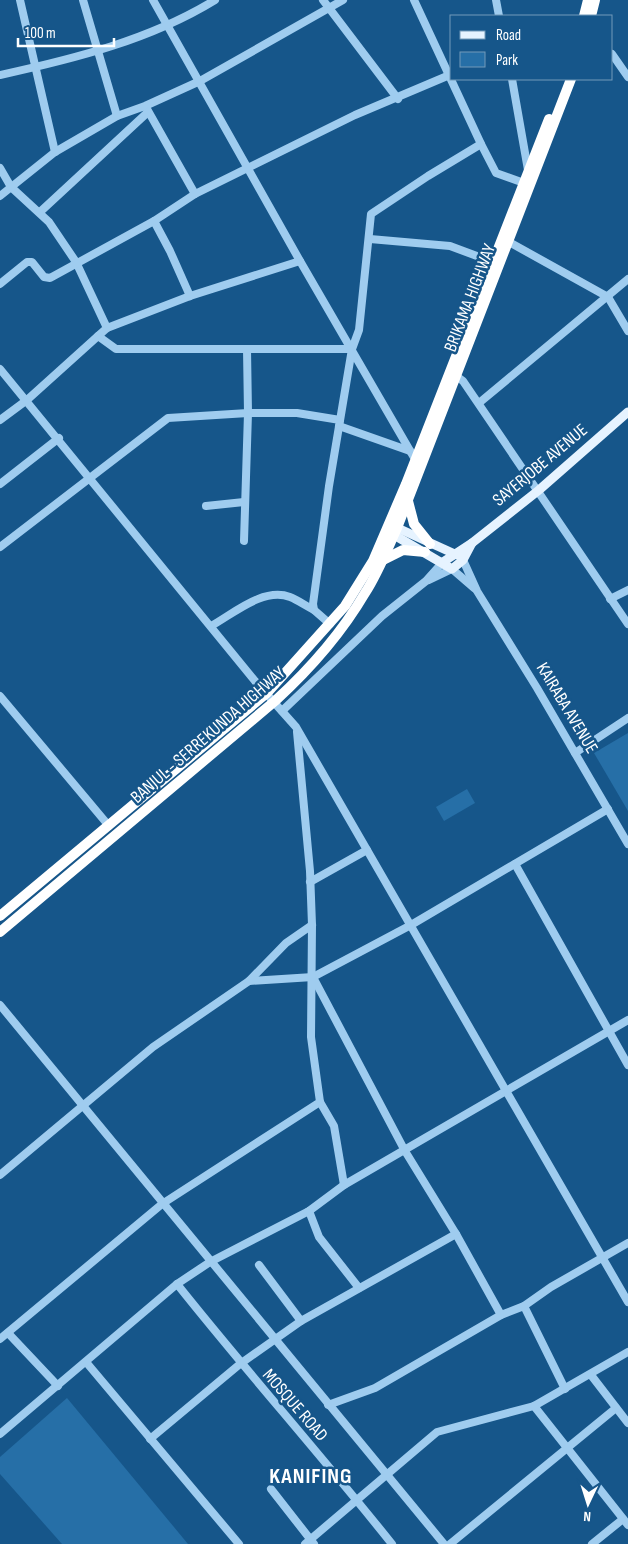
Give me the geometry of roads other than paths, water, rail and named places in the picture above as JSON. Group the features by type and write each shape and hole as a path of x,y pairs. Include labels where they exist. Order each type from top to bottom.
{"highway":[{"path":"584,15 588,0"},
{"path":"591,15 595,0"},
{"name":"BRIKAMA HIGHWAY","path":"392,530 408,500 493,262 564,80"},
{"name":"BRIKAMA HIGHWAY","path":"392,530 416,461 509,242 571,80"},
{"path":"382,560 404,550 427,548 414,524 408,500"},
{"name":"BANJUL - SERREKUNDA HIGHWAY","path":"0,932 275,701 315,662 342,628 366,591 382,560 392,530"},
{"name":"BANJUL - SERREKUNDA HIGHWAY","path":"0,916 267,693 330,624 362,581 392,530"}],"main road":[{"name":"SAYERJOBE AVENUE","path":"443,562 454,552 472,543 539,490 624,420 628,412"},
{"name":"KAIRABA AVENUE","path":"392,530 427,548 452,569"},
{"name":"SAYERJOBE AVENUE","path":"452,569 463,560 472,543"},
{"name":"KAIRABA AVENUE","path":"427,548 454,552 463,560"}],"street":[{"path":"20,0 55,152"},
{"path":"83,0 116,116"},
{"path":"153,0 300,261 416,461"},
{"path":"197,0 200,9"},
{"path":"0,75 98,50 168,25 215,0"},
{"path":"323,0 398,98"},
{"path":"0,196 55,152 116,116 147,109 343,0"},
{"path":"414,0 450,73"},
{"path":"496,0 499,15"},
{"path":"613,55 628,77"},
{"path":"0,284 27,262 32,262 46,278 154,221 195,194 356,115 450,75"},
{"path":"453,80 496,173 524,183"},
{"path":"512,80 529,172"},
{"path":"147,109 195,194"},
{"path":"40,212 147,109"},
{"path":"314,610 340,423 352,350 359,330 370,239 371,214 481,144"},
{"path":"0,168 11,187 40,212 76,262 107,328"},
{"path":"154,221 190,296"},
{"path":"370,239 450,246 493,262"},
{"path":"509,242 608,297 628,331"},
{"path":"0,420 27,400 107,328 190,296 300,261"},
{"path":"479,403 628,279"},
{"path":"98,336 116,349 352,350"},
{"path":"244,541 248,349"},
{"path":"0,369 59,438 296,727 628,1302"},
{"path":"454,374 479,403 628,624"},
{"path":"0,547 168,418 248,413 297,413 340,423 410,451"},
{"path":"0,484 59,438"},
{"path":"206,506 244,502"},
{"name":"KAIRABA AVENUE","path":"463,560 477,591 575,752 628,844"},
{"path":"282,711 377,620 426,581 443,562"},
{"path":"426,581 452,569"},
{"name":"KAIRABA AVENUE","path":"452,569 477,591"},
{"path":"610,599 628,590"},
{"path":"212,626 262,597 275,594 288,596 314,610 330,624"},
{"path":"0,696 109,826"},
{"path":"575,752 628,718"},
{"path":"296,727 312,925 313,977 310,1037 320,1102 334,1126 344,1185"},
{"path":"249,982 313,977 411,925 608,809"},
{"path":"310,882 367,850"},
{"path":"515,864 628,1065"},
{"path":"0,1175 153,1047 249,982 286,943 312,925"},
{"path":"313,977 405,1151 456,1234 501,1315"},
{"path":"0,1005 444,1544"},
{"path":"0,1434 177,1284 210,1262 308,1211 344,1185 628,1020"},
{"path":"0,1339 162,1204 320,1102"},
{"path":"308,1211 319,1237 359,1288"},
{"path":"150,1439 240,1364 301,1321 456,1234"},
{"path":"328,1405 376,1388 501,1315 524,1306 551,1287 628,1242"},
{"path":"259,1265 301,1321"},
{"name":"MOSQUE ROAD","path":"177,1284 240,1364 358,1501 392,1544"},
{"path":"524,1306 565,1389"},
{"path":"8,1333 58,1386"},
{"path":"271,1489 310,1542 437,1432 534,1406 591,1375 628,1352"},
{"path":"86,1362 239,1544"},
{"path":"591,1375 628,1424"},
{"path":"534,1406 625,1522 592,1544"},
{"path":"450,1544 616,1408"}],"district":[{"name":"KANIFING","path":"311,1476"}]}
